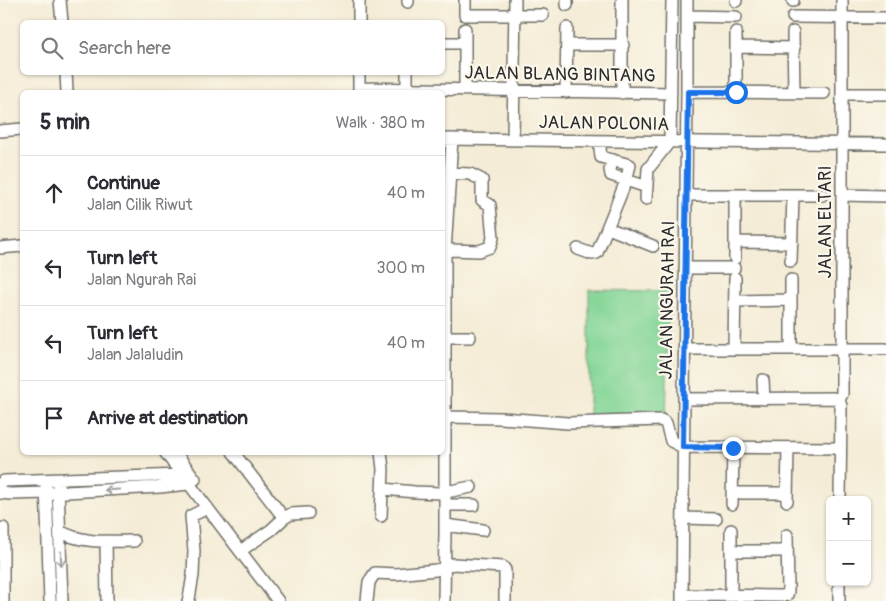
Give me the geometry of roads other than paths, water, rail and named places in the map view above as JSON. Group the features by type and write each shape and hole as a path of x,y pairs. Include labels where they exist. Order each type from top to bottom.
{"street":[{"path":"60,0 62,20"},
{"path":"68,0 70,20"},
{"path":"359,0 359,20"},
{"path":"465,0 465,15 543,15"},
{"path":"513,140 515,0"},
{"path":"622,0 622,93"},
{"path":"613,160 610,169 611,175 626,180 646,193 648,169 670,142 672,0"},
{"name":"JALAN NGURAH RAI","path":"682,598 686,447 684,349 688,92 687,0"},
{"name":"JALAN ELTARI","path":"840,496 841,406 839,400 842,394 842,0"},
{"path":"687,16 736,17"},
{"path":"793,17 886,18"},
{"path":"566,92 567,28"},
{"path":"465,29 465,90"},
{"path":"736,32 736,92"},
{"path":"793,32 794,93"},
{"path":"445,43 465,43"},
{"path":"567,45 622,45"},
{"path":"736,47 794,48"},
{"path":"66,75 67,90"},
{"path":"73,75 75,90"},
{"path":"359,75 359,90"},
{"path":"407,75 407,89"},
{"name":"JALAN BLANG BINTANG","path":"359,90 407,89 671,94"},
{"path":"688,92 824,93"},
{"path":"843,94 886,94"},
{"path":"0,131 20,129"},
{"path":"445,220 446,189 450,173 447,139"},
{"name":"JALAN POLONIA","path":"447,139 886,144"},
{"path":"601,141 601,157 648,169"},
{"path":"578,249 592,254 598,253 630,165"},
{"path":"445,252 451,250 479,251 490,247 494,238 490,204 482,200 482,180 470,174 450,173"},
{"path":"686,195 822,195"},
{"path":"734,349 735,195"},
{"path":"791,261 793,195"},
{"path":"842,195 886,196"},
{"path":"608,228 653,246"},
{"path":"735,242 792,243"},
{"path":"0,248 20,246"},
{"path":"685,268 735,268"},
{"path":"791,280 791,349"},
{"path":"734,301 791,300"},
{"path":"445,337 470,337"},
{"path":"684,349 886,349"},
{"path":"763,380 764,399"},
{"path":"684,399 833,398 839,400"},
{"path":"445,424 501,418 568,423 661,420 666,423 671,441 686,447 840,448"},
{"path":"733,448 732,498 787,497 788,448"},
{"path":"167,455 207,508 246,547 286,601"},
{"path":"176,455 184,478 228,530 278,601"},
{"path":"235,455 284,518"},
{"path":"381,455 383,469 381,516"},
{"path":"444,455 444,601"},
{"path":"0,484 4,481 184,478"},
{"path":"0,493 52,493 184,478"},
{"path":"50,601 52,480"},
{"path":"382,489 441,492 471,487"},
{"path":"52,493 60,531 62,601"},
{"path":"445,505 474,505"},
{"path":"188,601 193,575 194,551 191,516 207,508"},
{"path":"246,547 291,514 308,513"},
{"path":"683,518 716,519"},
{"path":"445,525 483,530"},
{"path":"3,528 3,601"},
{"path":"731,530 731,596"},
{"path":"60,531 84,539 134,541"},
{"path":"682,598 786,595 788,592 787,535"},
{"path":"106,541 107,601"},
{"path":"731,551 787,551"},
{"path":"367,601 370,582 375,573 396,574 436,570 453,564 504,568 505,601"},
{"path":"839,586 839,601"}]}
